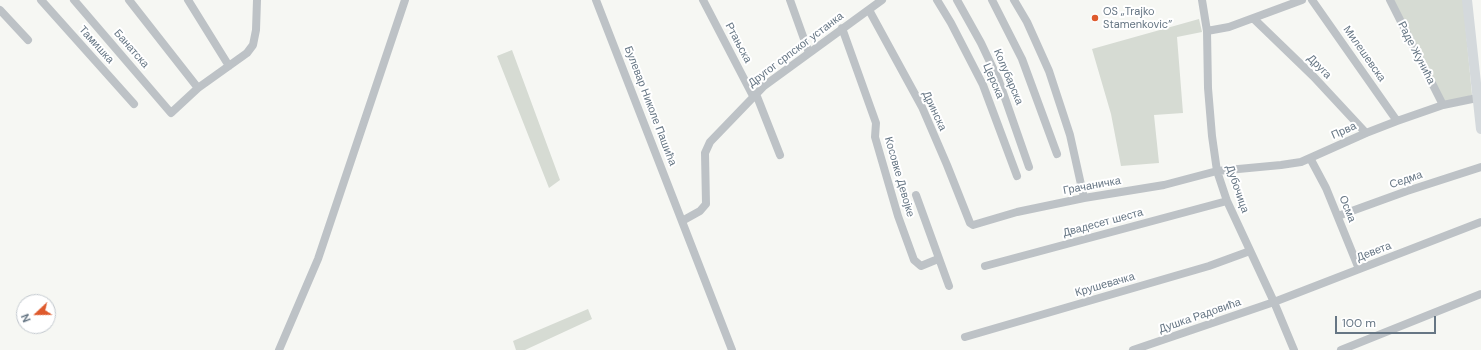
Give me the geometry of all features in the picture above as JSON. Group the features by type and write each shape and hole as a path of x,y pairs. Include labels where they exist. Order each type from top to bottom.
{"main road":[{"path":"1467,0 1481,129"}],"street":[{"name":"Тамишка","path":"41,0 134,104"},
{"name":"Банатска","path":"74,0 171,113 198,88"},
{"path":"129,0 198,88 247,53 253,45 256,30 257,0"},
{"path":"188,0 229,66"},
{"path":"279,350 318,259 405,0"},
{"name":"Булевар Николе Пашића","path":"596,0 732,350"},
{"name":"Ртањска","path":"703,0 755,95 780,155"},
{"path":"790,0 809,52"},
{"name":"Другог српског устанка","path":"682,221 700,211 706,204 705,153 708,145 755,95 776,77 882,0"},
{"name":"Церска","path":"937,0 983,84 1017,176"},
{"name":"Колубарска","path":"957,0 982,43 999,81 1030,167"},
{"path":"992,0 1022,59 1057,154"},
{"path":"1014,0 1027,22 1049,71 1070,135 1084,198"},
{"name":"Дубочица","path":"1202,0 1207,31 1208,88 1217,171 1227,201 1274,302 1294,350"},
{"path":"1207,31 1229,27 1254,19 1302,0"},
{"name":"Милешевска","path":"1312,0 1396,121"},
{"name":"Раде Жунића","path":"1390,0 1443,105"},
{"path":"0,10 28,40"},
{"name":"Дринска","path":"869,10 922,107 972,225"},
{"name":"Друга","path":"1254,19 1329,93 1366,133"},
{"name":"Косовке Девојке","path":"842,28 876,123 875,137 898,216 914,260 916,264 921,266 938,259"},
{"name":"Прва","path":"1217,171 1281,165 1310,158 1396,121 1443,105 1479,102"},
{"name":"Осма","path":"1310,158 1326,188 1359,269"},
{"name":"Седма","path":"1338,216 1407,191 1481,167"},
{"name":"Грачаничка","path":"972,225 1017,212 1084,198 1164,185 1217,171"},
{"name":"Косовке Девојке","path":"916,195 949,286"},
{"name":"Двадесет шеста","path":"985,266 1227,201"},
{"name":"Девета","path":"1274,302 1481,222"},
{"name":"Крушевачка","path":"965,337 1209,266 1250,252"},
{"path":"1341,350 1481,294"},
{"name":"Душка Радовића","path":"1133,350 1274,302"}],"shaded area":[{"path":"1393,0 1463,0 1472,95 1443,105"},
{"path":"1199,19 1202,32 1177,37 1183,113 1154,115 1159,163 1121,166 1111,114 1092,49"},
{"path":"512,50 560,180 549,188 497,56"},
{"path":"588,309 592,319 525,350 516,350 513,341"}],"place":[{"name":"OS „Trajko Stamenkovic”","path":"1095,18"}]}
